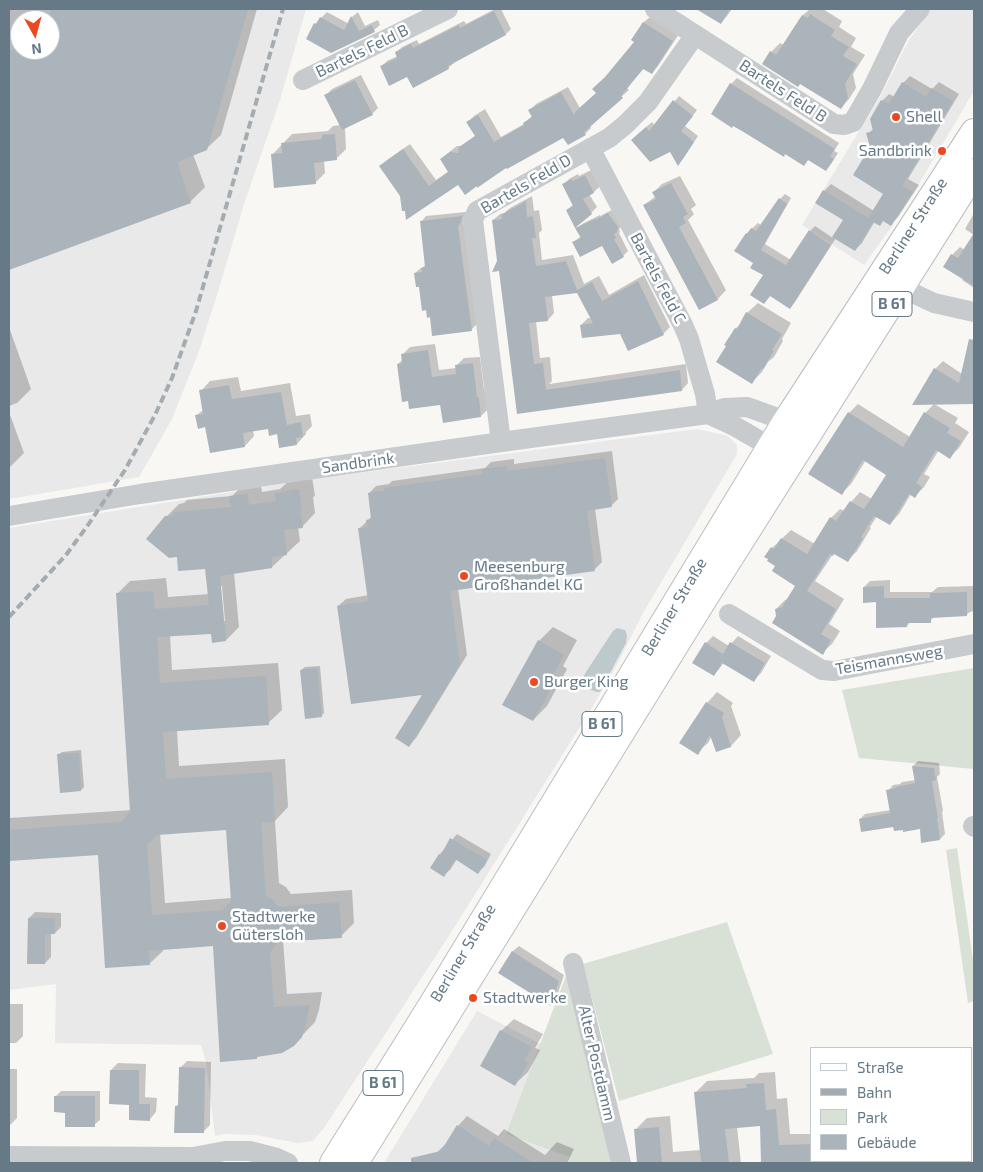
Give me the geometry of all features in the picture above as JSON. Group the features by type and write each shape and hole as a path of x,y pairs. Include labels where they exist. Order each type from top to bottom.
{"main road":[{"name":"Berliner Straße","path":"333,1163 782,453 974,132"},
{"name":"Berliner Straße","path":"797,428 902,288 974,172"},
{"name":"Berliner Straße","path":"355,1163 690,623 782,453"}],"street":[{"name":"Bartels Feld B","path":"303,80 448,9"},
{"name":"Bartels Feld B","path":"655,9 834,124 844,125 853,122 872,89 899,33 920,9"},
{"name":"Bartels Feld D","path":"501,442 473,220 477,211 609,138 648,102 695,35"},
{"name":"Bartels Feld C","path":"590,148 683,325 705,394 708,414"},
{"path":"902,288 934,303 974,312"},
{"name":"Sandbrink","path":"9,516 140,494 708,414 724,408 747,407 797,428"},
{"path":"708,414 736,427 782,453"},
{"name":"Teismannsweg","path":"729,614 822,670 834,671 974,644"},
{"name":"Alter Postdamm","path":"573,963 621,1163"},
{"path":"9,1156 193,1157 225,1151 250,1151 288,1163"},
{"path":"193,1157 217,1163"}],"shaded area":[{"path":"9,9 306,9 280,100 244,204 199,351 172,419 139,477 9,499"},
{"path":"933,9 974,10 974,91 914,192 864,265 802,225 880,97 909,40"},
{"path":"697,429 728,436 737,445 737,454 643,613 617,665 590,711 450,934 324,1128 313,1141 297,1143 256,1135 225,1134 215,1136 206,1062 201,1045 55,1043 56,984 9,990 9,528 305,480"},
{"path":"617,628 625,630 627,635 626,643 600,692 588,689 582,685 582,680 613,631"},
{"path":"477,1011 541,1044 506,1134 569,1157 566,1163 384,1163"}],"green space":[{"path":"974,668 974,769 859,758 842,690"},
{"path":"957,848 974,967 974,1001 968,1003 946,850"},
{"path":"727,922 773,1054 619,1101 583,964"},
{"path":"567,973 611,1163 566,1163 569,1157 506,1134"}],"building":[{"path":"248,9 207,150 177,162 191,203 9,270 9,50 10,60 60,60 60,10 50,10"},
{"path":"696,9 730,9 721,24"},
{"path":"494,11 506,35 448,66 449,69 413,88 407,77 389,86 380,66 397,58 395,52 411,44 413,48 459,25 460,28"},
{"path":"810,14 835,30 831,36 849,47 843,56 857,64 845,84 848,98 841,109 800,84 798,87 762,64 770,51 776,55 802,15 808,18"},
{"path":"351,16 359,31 372,25 375,32 331,53 306,39 314,23 316,24 320,17 344,30"},
{"path":"643,22 673,41 652,74 643,69 621,96 623,98 584,132 586,135 568,145 563,138 506,168 465,195 458,185 406,220 405,211 402,211 400,196 379,166 403,149 429,186 448,172 440,159 450,152 458,153 459,147 475,136 466,122 478,115 494,142 524,125 523,123 532,117 528,110 561,92 574,115 596,93 592,89 605,77 634,42 631,40"},
{"path":"355,80 373,115 342,130 324,95"},
{"path":"902,82 926,97 931,88 953,101 902,186 913,192 891,226 883,221 880,226 873,222 855,251 832,237 843,220 815,203 823,190 868,218 883,194 853,175 870,147 866,133 873,131 870,119 881,100 889,104"},
{"path":"730,83 835,149 830,156 834,159 826,171 808,160 804,166 785,154 784,157 711,114"},
{"path":"673,100 693,116 681,131 694,142 678,166 670,152 650,162 631,140 646,127 649,131"},
{"path":"335,134 337,160 314,163 316,184 274,188 271,154 282,153 281,143 322,139 322,135"},
{"path":"585,175 594,193 583,199 592,214 575,228 566,210 573,206 562,184"},
{"path":"671,183 688,214 683,217 686,223 679,227 718,300 699,310 643,205 656,199 652,192"},
{"path":"779,198 787,204 761,250 786,265 809,230 831,245 790,309 770,296 764,304 750,295 763,275 750,268 753,263 734,251 751,228 756,231"},
{"path":"526,201 527,217 533,216 536,238 532,238 536,266 566,261 577,290 592,282 602,301 638,281 664,335 628,351 620,334 582,338 580,325 593,323 577,293 545,297 548,321 529,323 534,364 543,363 545,390 680,370 682,391 517,414 499,271 492,272 497,261 492,220 502,219 501,215"},
{"path":"608,213 618,227 617,232 614,234 616,238 614,239 624,257 612,264 602,246 580,257 572,242 581,238 575,228"},
{"path":"462,216 458,226 472,331 432,336 430,317 427,318 426,310 422,311 419,287 416,287 414,273 422,272 421,268 425,267 420,221"},
{"path":"974,233 974,286 943,267 951,254 958,258"},
{"path":"746,312 782,334 772,350 774,351 752,384 716,362 726,346 724,345 735,328 737,329"},
{"path":"969,339 974,340 974,404 912,405 934,368 959,383"},
{"path":"428,350 432,377 456,374 455,365 473,363 481,417 443,423 440,405 409,409 408,401 402,402 397,364 402,363 401,354"},
{"path":"229,385 232,399 281,392 287,425 301,422 303,437 296,438 297,445 279,448 277,434 269,436 268,429 243,433 245,447 210,453 205,427 198,429 195,415 203,414 199,390"},
{"path":"848,412 903,447 924,412 950,428 947,433 961,441 950,459 936,450 916,483 922,487 915,498 909,494 890,525 874,516 848,562 834,554 833,556 830,554 807,591 836,609 821,634 831,640 823,655 772,623 776,616 775,609 782,607 795,586 772,571 775,566 764,557 771,547 774,549 781,538 807,554 830,517 836,521 850,501 864,509 886,475 863,460 842,495 808,474"},
{"name":"Meesenburg Großhandel KG","path":"605,458 612,507 587,511 595,571 450,591 460,664 409,747 395,738 422,695 351,704 337,606 368,601 358,528 368,527 366,520 371,519 368,493 384,491 384,488 483,474 482,469 507,466 507,471"},
{"path":"299,489 303,528 284,530 287,555 272,557 272,568 220,576 226,641 212,643 211,634 157,637 160,683 266,676 269,725 163,732 166,779 272,772 275,822 261,822 266,896 273,900 278,907 339,902 342,938 278,942 270,952 274,1007 310,1005 302,1037 294,1046 282,1053 257,1057 257,1059 220,1062 213,946 149,951 150,965 105,968 98,855 9,861 9,830 121,822 130,812 116,593 153,591 155,609 209,605 205,569 178,571 177,557 169,558 146,539 165,516 173,516 173,512 231,507 229,496 247,494 249,505 276,501 275,493","holes":["226,830 231,901 222,910 152,915 147,845 157,835"]},
{"path":"884,586 884,598 930,598 930,593 967,592 967,616 931,618 931,623 907,623 907,627 876,628 876,602 863,603 863,587"},
{"name":"Burger King","path":"538,640 564,655 550,681 554,683 533,721 502,705"},
{"path":"705,642 723,654 730,642 765,663 754,682 722,663 714,676 692,663"},
{"path":"317,668 322,717 305,719 300,670"},
{"path":"706,702 724,713 722,717 731,747 716,752 710,735 698,755 679,743"},
{"path":"79,753 81,791 60,793 57,754"},
{"path":"912,766 934,768 936,780 932,781 940,840 921,843 920,829 903,832 903,830 894,831 893,827 861,832 859,819 890,813 886,790 915,783"},
{"path":"450,838 487,860 478,874 455,859 444,877 430,868 439,854 441,855"},
{"path":"28,918 55,918 55,934 45,934 45,964 27,964"},
{"path":"512,951 559,981 551,1006 498,973"},
{"path":"500,1030 532,1047 524,1060 528,1063 515,1086 480,1066"},
{"path":"179,1067 205,1068 204,1133 174,1133 175,1106 178,1106"},
{"path":"110,1070 139,1070 139,1104 150,1104 150,1121 129,1120 129,1105 109,1104"},
{"path":"764,1083 766,1110 776,1109 779,1145 810,1144 810,1162 812,1163 761,1163 760,1126 725,1129 729,1163 701,1163 694,1092 747,1088 746,1084"},
{"path":"54,1096 95,1096 95,1127 65,1127 65,1113 54,1112"},
{"path":"457,1125 489,1146 494,1138 534,1163 411,1163 411,1158 441,1151"},
{"path":"659,1127 662,1163 637,1163 634,1129"}],"railway":[{"path":"9,617 66,555 88,525 125,470 155,415 172,378 196,311 283,9"}],"place":[{"name":"Shell","path":"896,117"},
{"name":"Sandbrink","path":"942,151"},
{"name":"Meesenburg Großhandel KG","path":"464,576"},
{"name":"Burger King","path":"534,682"},
{"name":"Stadtwerke Gütersloh","path":"222,926"},
{"name":"Stadtwerke","path":"473,998"}]}
